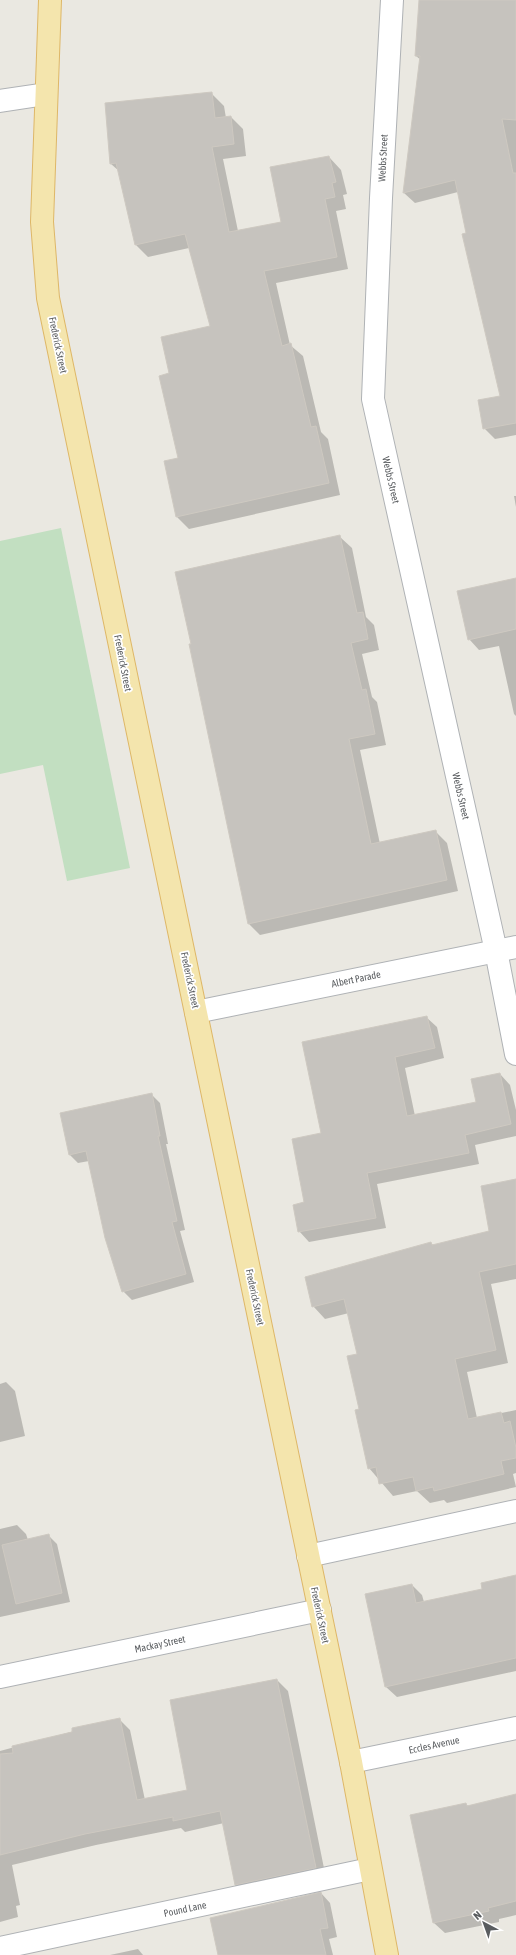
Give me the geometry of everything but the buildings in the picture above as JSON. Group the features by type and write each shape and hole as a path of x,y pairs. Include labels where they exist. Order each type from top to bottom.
{"main road":[{"name":"Frederick Street","path":"50,0 42,222 48,298 320,1610 351,1762 387,1955"}],"street":[{"name":"Webbs Street","path":"392,0 381,198 373,399 506,949 516,1054"},
{"path":"0,101 46,94"},
{"name":"Albert Parade","path":"196,1012 506,949"},
{"path":"308,1556 516,1511"},
{"name":"Mackay Street","path":"0,1677 320,1610"},
{"name":"Eccles Avenue","path":"351,1762 516,1728"},
{"name":"Pound Lane","path":"0,1948 370,1869"}],"green space":[{"path":"61,528 130,868 67,881 43,765 0,774 0,541"}]}
